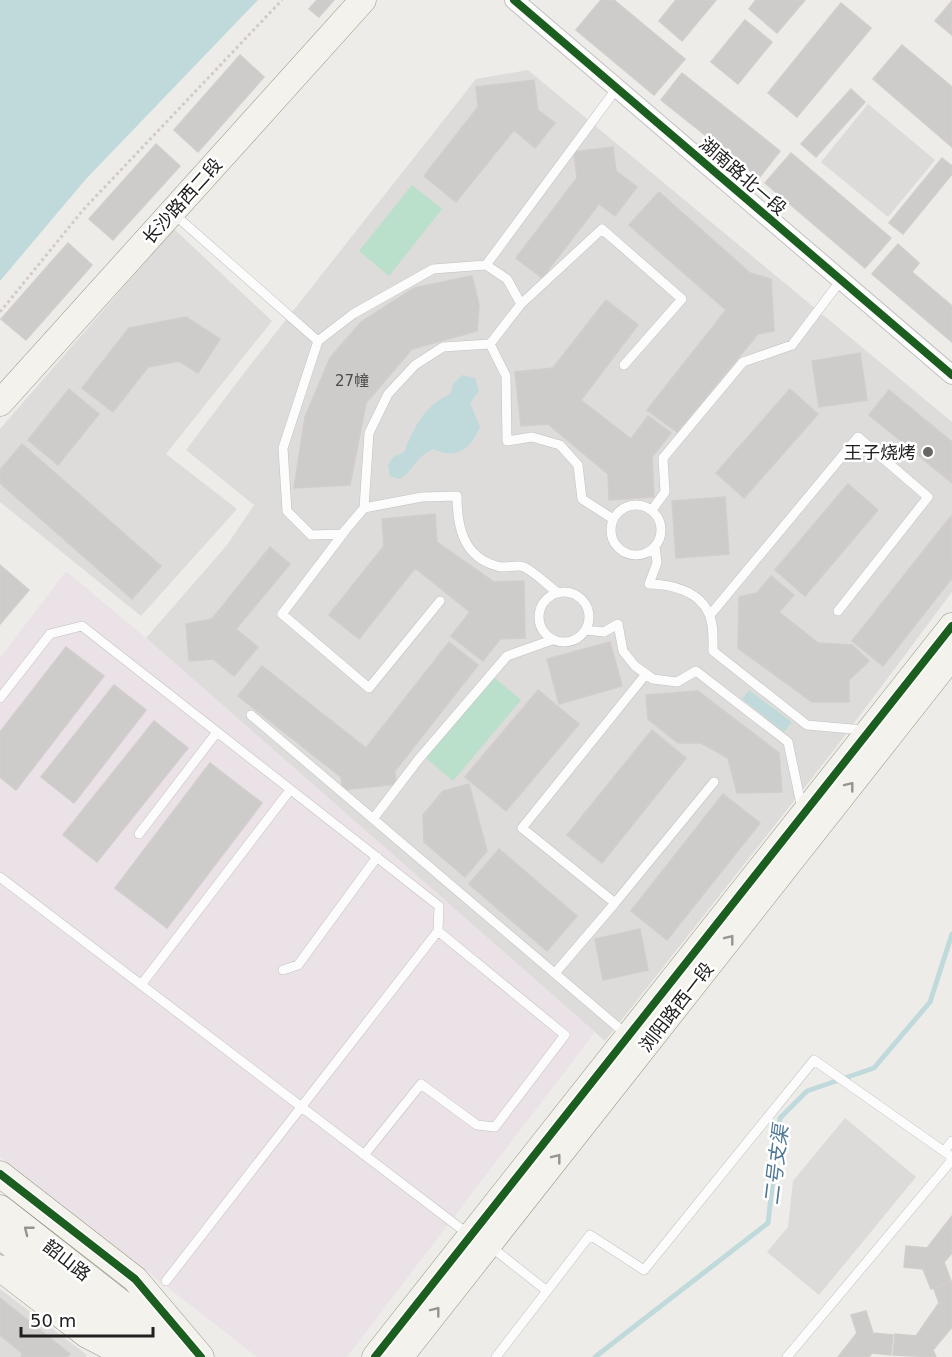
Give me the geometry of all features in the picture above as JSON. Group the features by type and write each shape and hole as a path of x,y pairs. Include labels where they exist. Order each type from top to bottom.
{"street":[{"name":"长沙路西二段","path":"0,403 363,0"},
{"name":"湖南路北一段","path":"514,0 952,375"},
{"path":"375,1357 479,1240 628,1035 952,626"},
{"name":"浏阳路西一段","path":"400,1357 479,1240 952,656"},
{"path":"0,1174 135,1279 201,1357"},
{"name":"韶山路","path":"0,1208 190,1357"},
{"name":"韶山路","path":"0,1236 158,1357"},
{"path":"0,1268 87,1335 130,1357"}],"lane":[{"path":"486,265 617,88"},
{"path":"172,212 318,341"},
{"path":"440,601 369,688 282,614 364,508 369,433 388,394 415,365 442,347 490,344 521,304 602,229 682,299 624,365"},
{"path":"342,534 311,535 287,511 283,448 318,341 353,314 433,269 486,265 507,279 521,304"},
{"path":"652,510 665,492 663,458 743,362 792,345 841,280"},
{"path":"490,344 506,376 507,441 532,437 560,445 578,465 582,499 613,519"},
{"path":"710,615 858,437 928,497 838,611"},
{"path":"364,508 422,496 457,496 457,519 464,542 479,557 498,567 523,567 558,593 574,594 586,604 589,619 586,630 577,639 569,642 552,640 507,656 418,760 373,819"},
{"path":"638,504 652,510 660,524 659,540 655,546 640,555 624,552 612,540 610,531 613,519 621,509 629,505 638,504"},
{"path":"655,546 657,563 649,584 666,584 686,591 705,606 710,615 713,651 807,725 869,731"},
{"path":"552,640 541,627 540,610 544,603 558,593"},
{"path":"586,630 604,632 618,624 622,651 653,679 678,682 696,671 788,742 803,814"},
{"path":"0,698 50,634 82,626 439,906 438,931 166,1281"},
{"path":"615,903 522,828 646,674"},
{"path":"251,715 628,1035"},
{"path":"139,834 217,732"},
{"path":"556,972 714,782"},
{"path":"141,985 290,790"},
{"path":"283,969 298,965 377,857"},
{"path":"0,877 364,1155 547,1291"},
{"path":"364,1155 421,1084 477,1125 495,1127 565,1035 438,931"},
{"path":"496,1357 590,1235 645,1270 814,1060 949,1156"},
{"path":"787,1357 949,1156 952,1141"}],"path":[{"path":"0,312 83,210 282,0"}],"shaded area":[{"path":"528,70 952,422 952,592 834,750 605,1041 146,638 227,545 254,505 186,450 476,79"},
{"path":"868,104 935,160 888,217 821,162"},
{"path":"174,229 272,321 166,454 237,509 141,616 0,502 0,429"},
{"path":"66,571 146,638 595,1032 347,1357 257,1357 0,1157 0,658"},
{"path":"845,1118 916,1177 819,1295 767,1252 788,1227 793,1181"},
{"path":"0,1289 87,1355 85,1357 0,1357"}],"green space":[{"path":"412,185 442,209 389,276 359,251"},
{"path":"494,677 521,700 453,781 426,758"}],"water":[{"path":"0,0 258,0 86,179 0,281"},
{"path":"462,375 475,378 479,391 470,403 480,427 472,442 455,453 433,449 423,455 400,479 390,476 388,465 393,457 404,452 426,411 450,394 454,383"},
{"path":"749,690 792,722 784,732 742,699"}],"building":[{"path":"317,0 334,0 319,17 309,9"},
{"path":"601,0 614,0 685,59 654,95 576,30"},
{"path":"676,0 716,0 682,41 659,21"},
{"path":"756,0 805,0 777,33 749,9"},
{"path":"952,1 952,35 935,21"},
{"path":"841,3 871,28 797,117 768,93"},
{"path":"745,20 772,42 738,84 711,62"},
{"path":"902,45 952,87 952,147 873,79"},
{"path":"240,55 264,77 198,152 174,130"},
{"path":"682,73 780,151 759,178 661,100"},
{"path":"534,80 538,110 555,123 535,148 514,130 456,202 424,176 478,107 476,87"},
{"path":"851,89 865,102 816,157 801,144"},
{"path":"156,144 180,166 113,240 89,219"},
{"path":"613,147 616,171 637,187 615,216 599,204 542,278 516,258 577,178 574,152"},
{"path":"791,153 891,238 865,268 765,183"},
{"path":"942,158 952,166 952,174 903,234 889,223"},
{"path":"659,192 750,273 771,279 774,331 758,334 677,432 647,410 726,310 629,225"},
{"path":"68,243 92,265 26,340 1,319"},
{"path":"898,244 919,263 912,272 952,306 952,342 872,274"},
{"path":"472,276 479,305 477,331 412,349 366,403 350,485 294,488 305,417 330,358 361,322 414,288"},
{"path":"606,300 638,325 581,400 631,439 648,416 671,433 652,457 654,497 609,500 608,474 548,424 521,426 515,372 553,368"},
{"path":"186,317 220,339 198,373 179,361 148,367 113,412 82,388 129,328"},
{"path":"860,353 867,400 819,407 812,361"},
{"path":"69,389 99,414 58,465 28,440"},
{"path":"790,389 818,414 744,498 716,473"},
{"path":"889,390 952,442 952,483 869,415"},
{"path":"22,444 161,566 132,599 0,483 0,470"},
{"path":"848,484 878,510 805,596 775,570"},
{"path":"725,497 729,554 676,558 672,501"},
{"path":"435,514 437,542 494,582 524,581 525,638 500,639 483,661 451,636 470,612 415,568 359,639 329,615 384,546 382,519"},
{"path":"951,516 952,578 883,666 852,641"},
{"path":"270,547 290,564 236,629 258,647 234,676 213,659 189,661 186,624 212,619"},
{"path":"0,565 29,590 0,624"},
{"path":"771,576 794,595 779,612 818,643 852,645 869,661 849,680 849,702 812,702 738,648 739,597 757,593"},
{"path":"449,642 478,665 395,771 396,784 343,790 341,777 238,696 262,666 366,748"},
{"path":"610,642 622,686 559,704 547,659"},
{"path":"66,647 104,676 16,790 0,777 0,732"},
{"path":"114,685 146,710 74,803 41,777"},
{"path":"538,690 579,724 506,811 465,777"},
{"path":"698,691 779,753 782,792 737,793 728,758 701,743 678,743 648,719 646,695"},
{"path":"154,721 188,748 97,862 63,835"},
{"path":"652,730 686,758 602,863 567,835"},
{"path":"210,763 262,803 167,928 115,888"},
{"path":"469,784 487,851 465,877 424,842 423,815 443,791"},
{"path":"723,794 760,823 667,940 631,911"},
{"path":"499,849 577,916 547,951 469,884"},
{"path":"640,929 648,970 603,980 595,939"},
{"path":"952,1216 952,1253 944,1262 951,1281 931,1289 923,1269 904,1267 906,1246 927,1248"},
{"path":"952,1282 952,1327 933,1350 936,1357 893,1355 895,1334 916,1336 939,1303 934,1289"},
{"path":"0,1298 70,1354 67,1357 21,1357 23,1354 0,1335"},
{"path":"866,1311 873,1333 893,1335 891,1355 872,1353 869,1357 838,1357 857,1333 851,1315"}],"waterway":[{"name":"二号支渠","path":"595,1357 768,1223 780,1118 807,1091 874,1068 930,1002 952,934"}],"cycle path":[{"path":"514,0 952,375"},
{"path":"375,1357 952,626"},
{"path":"0,1174 135,1279 201,1357"}],"place":[{"name":"王子烧烤","path":"928,452"}]}
